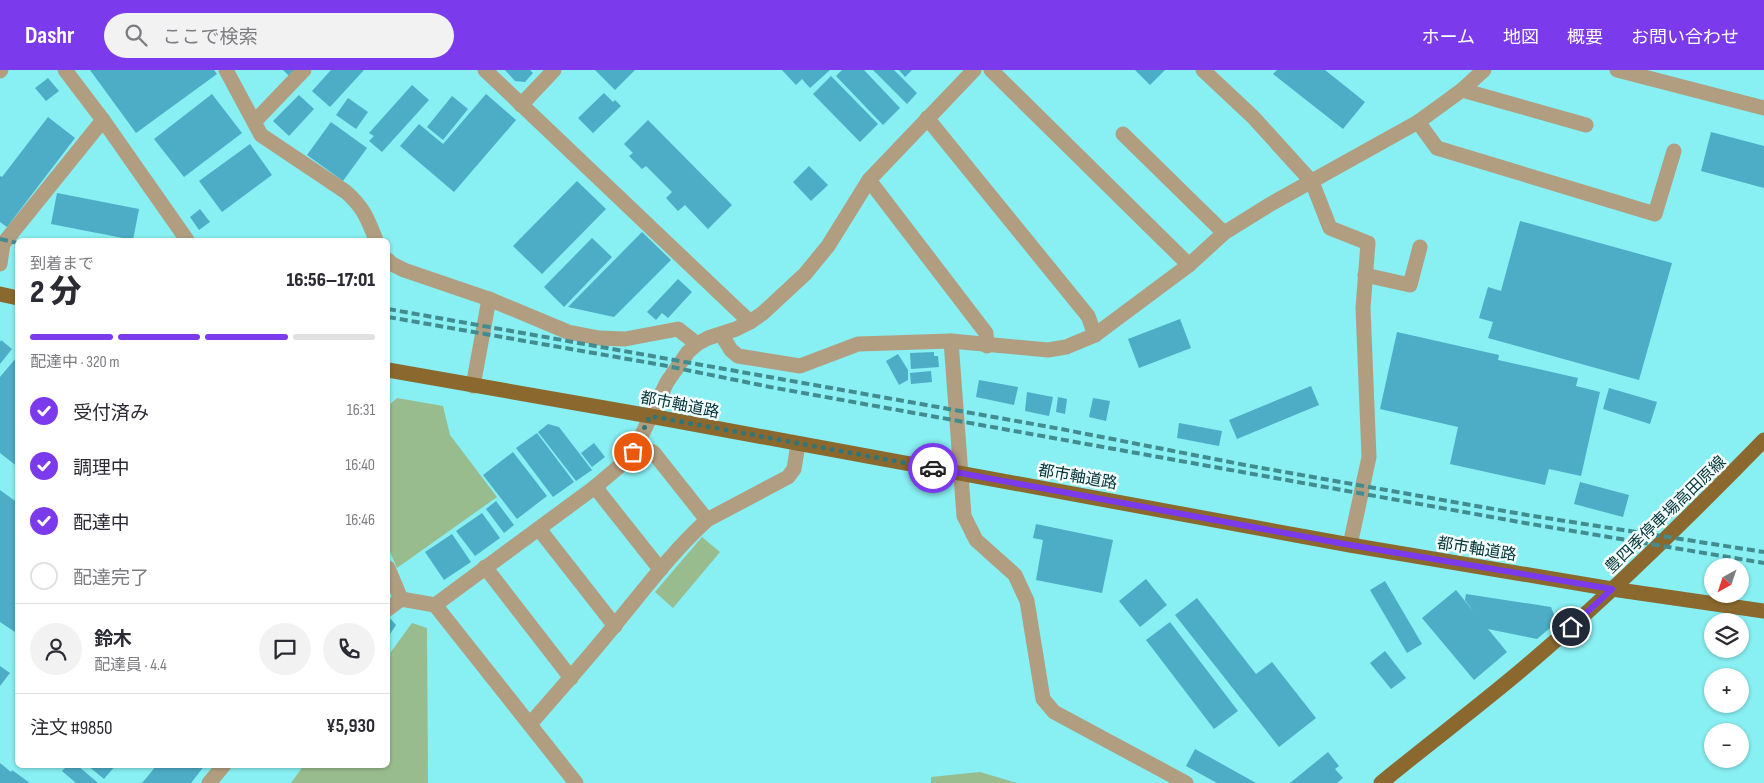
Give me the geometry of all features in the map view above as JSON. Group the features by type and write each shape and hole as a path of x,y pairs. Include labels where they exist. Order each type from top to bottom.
{"main road":[{"path":"0,294 15,297"},
{"name":"都市軸道路","path":"390,370 650,416 1350,545 1612,589 1764,611"},
{"name":"豊四季停車場高田原線","path":"1381,783 1525,667 1612,589 1706,500 1764,440"}],"street":[{"path":"65,70 103,120 186,238"},
{"path":"226,70 261,135 346,192 364,212 375,238"},
{"path":"255,121 304,70"},
{"path":"485,70 750,322"},
{"path":"521,105 554,70"},
{"path":"435,606 485,567 596,487 628,459 637,445 667,382 688,352 697,344 750,322 764,313 805,274 828,246 869,180 974,70"},
{"path":"991,70 1189,264"},
{"path":"1202,70 1253,117 1312,182 1330,228 1368,243 1363,308 1369,457 1350,545"},
{"path":"721,334 731,350 738,356 800,366 858,344 951,341 987,346 1048,350 1066,347 1095,335 1189,264 1224,233 1418,122 1462,90 1484,70"},
{"path":"1617,70 1764,108"},
{"path":"1462,90 1586,125"},
{"path":"927,118 1088,316 1095,335"},
{"path":"0,264 3,244 103,120"},
{"path":"1418,122 1437,148 1655,214 1674,151"},
{"path":"1124,134 1224,233"},
{"path":"869,180 986,333 987,346"},
{"path":"1365,275 1410,285 1420,247"},
{"path":"390,261 404,270 489,299 568,332 598,338 625,339 678,329 697,344"},
{"path":"473,386 489,299"},
{"path":"951,341 964,516 976,540 1015,575 1027,601 1043,699 1054,712 1186,783"},
{"path":"530,724 615,626 661,569 706,520 788,476 794,469 798,444"},
{"path":"637,445 653,452 706,520"},
{"path":"596,487 661,569"},
{"path":"539,529 615,626"},
{"path":"485,567 571,678"},
{"path":"390,573 401,599"},
{"path":"390,607 401,599 435,606 576,783"},
{"path":"209,783 222,768"}],"green space":[{"path":"397,398 443,406 450,435 497,497 397,568 390,552 390,404"},
{"path":"702,537 720,552 673,608 655,592"},
{"path":"412,623 427,628 428,783 291,783 302,768 390,768 390,653"},
{"path":"980,772 1017,783 931,783 931,777"}],"building":[{"path":"90,70 214,70 217,74 136,133"},
{"path":"283,70 296,70 289,76"},
{"path":"331,70 364,70 330,107 312,91"},
{"path":"505,70 530,70 533,73 525,82 515,81"},
{"path":"595,70 635,70 615,90"},
{"path":"782,70 830,70 810,88 802,79 796,85"},
{"path":"842,70 864,70 900,108 883,125 836,76"},
{"path":"873,70 894,70 917,93 907,104"},
{"path":"899,70 912,70 905,77"},
{"path":"1135,70 1165,70 1150,85"},
{"path":"1277,70 1325,70 1365,102 1343,129 1273,74"},
{"path":"831,76 878,124 860,142 813,94"},
{"path":"48,78 59,91 46,101 35,88"},
{"path":"412,85 429,100 382,152 369,141 374,136 369,133"},
{"path":"604,93 613,102 615,100 621,106 593,133 578,118"},
{"path":"212,94 242,133 184,177 154,139"},
{"path":"486,94 516,120 454,192 400,146 419,124 443,144"},
{"path":"299,95 314,109 289,136 273,121"},
{"path":"452,96 468,109 443,140 427,127"},
{"path":"348,98 368,112 356,129 336,115"},
{"path":"48,117 75,138 7,227 0,222 0,176 2,177"},
{"path":"648,120 732,205 708,229 685,205 678,211 666,198 672,192 646,166 642,169 629,156 633,153 624,144"},
{"path":"331,122 367,148 343,181 307,155"},
{"path":"1711,132 1764,146 1764,188 1701,171"},
{"path":"250,144 272,175 222,212 199,181"},
{"path":"809,166 828,185 811,201 793,182"},
{"path":"577,181 606,209 542,274 513,246"},
{"path":"57,193 139,209 133,238 123,238 51,224"},
{"path":"200,209 210,222 199,230 190,217"},
{"path":"1520,221 1672,263 1639,380 1488,338 1493,322 1479,318 1488,287 1501,291"},
{"path":"642,232 671,260 614,317 568,307"},
{"path":"592,238 612,257 564,307 544,287"},
{"path":"678,279 692,292 668,318 662,313 656,320 647,312"},
{"path":"1180,319 1191,348 1139,368 1128,339"},
{"path":"1397,332 1499,355 1498,360 1578,378 1576,386 1600,392 1581,476 1549,469 1545,485 1450,464 1458,427 1380,409"},
{"path":"1,340 12,349 0,364 0,342"},
{"path":"934,352 934,356 938,356 939,367 911,369 910,353"},
{"path":"898,354 908,370 908,380 899,385 886,361"},
{"path":"15,359 15,465 0,453 0,377"},
{"path":"931,371 932,382 911,384 910,373"},
{"path":"979,380 1018,387 1014,405 976,397"},
{"path":"1311,386 1319,405 1237,439 1229,420"},
{"path":"1609,388 1657,402 1650,424 1603,409"},
{"path":"1027,392 1053,397 1049,416 1025,411"},
{"path":"1058,397 1067,399 1065,414 1056,412"},
{"path":"1093,398 1110,401 1106,421 1089,417"},
{"path":"1179,423 1222,431 1219,446 1177,438"},
{"path":"548,424 559,427 592,470 576,481 538,432"},
{"path":"537,433 574,482 553,497 516,448"},
{"path":"594,443 605,457 592,467 581,453"},
{"path":"513,452 547,496 517,519 483,475"},
{"path":"1580,482 1629,495 1623,517 1574,504"},
{"path":"0,490 15,501 15,632 0,622"},
{"path":"496,501 514,525 504,533 486,509"},
{"path":"482,513 500,538 475,556 456,531"},
{"path":"1036,524 1113,540 1102,593 1036,580 1043,540 1033,538"},
{"path":"452,534 471,562 444,580 425,552"},
{"path":"1146,579 1167,605 1140,627 1119,601"},
{"path":"1385,581 1422,644 1407,653 1370,590"},
{"path":"1456,590 1474,612 1465,600 1466,594 1551,607 1557,622 1537,639 1488,629 1507,652 1474,680 1422,618"},
{"path":"1197,598 1256,674 1272,662 1316,718 1279,747 1175,615"},
{"path":"390,618 396,625 390,634"},
{"path":"1170,622 1238,711 1214,729 1146,640"},
{"path":"1385,651 1406,678 1391,689 1370,663"},
{"path":"0,666 10,673 0,686"},
{"path":"1195,749 1256,783 1217,783 1186,766"},
{"path":"1328,752 1339,766 1335,769 1343,778 1337,783 1290,783"},
{"path":"0,763 11,772 12,770 30,783 0,783"},
{"path":"65,768 80,768 98,783 76,783 62,771"},
{"path":"91,768 113,768 104,779"},
{"path":"154,768 203,768 191,783 142,783"}],"railway":[{"path":"0,239 15,242"},
{"path":"390,309 1061,429 1245,465 1527,515 1764,552"},
{"path":"390,317 662,365 770,387 1525,523 1764,563"}],"way so far":[{"path":"633,452 650,416 933,468"}],"route":[{"path":"933,468 1350,545 1612,589 1571,627"}]}
